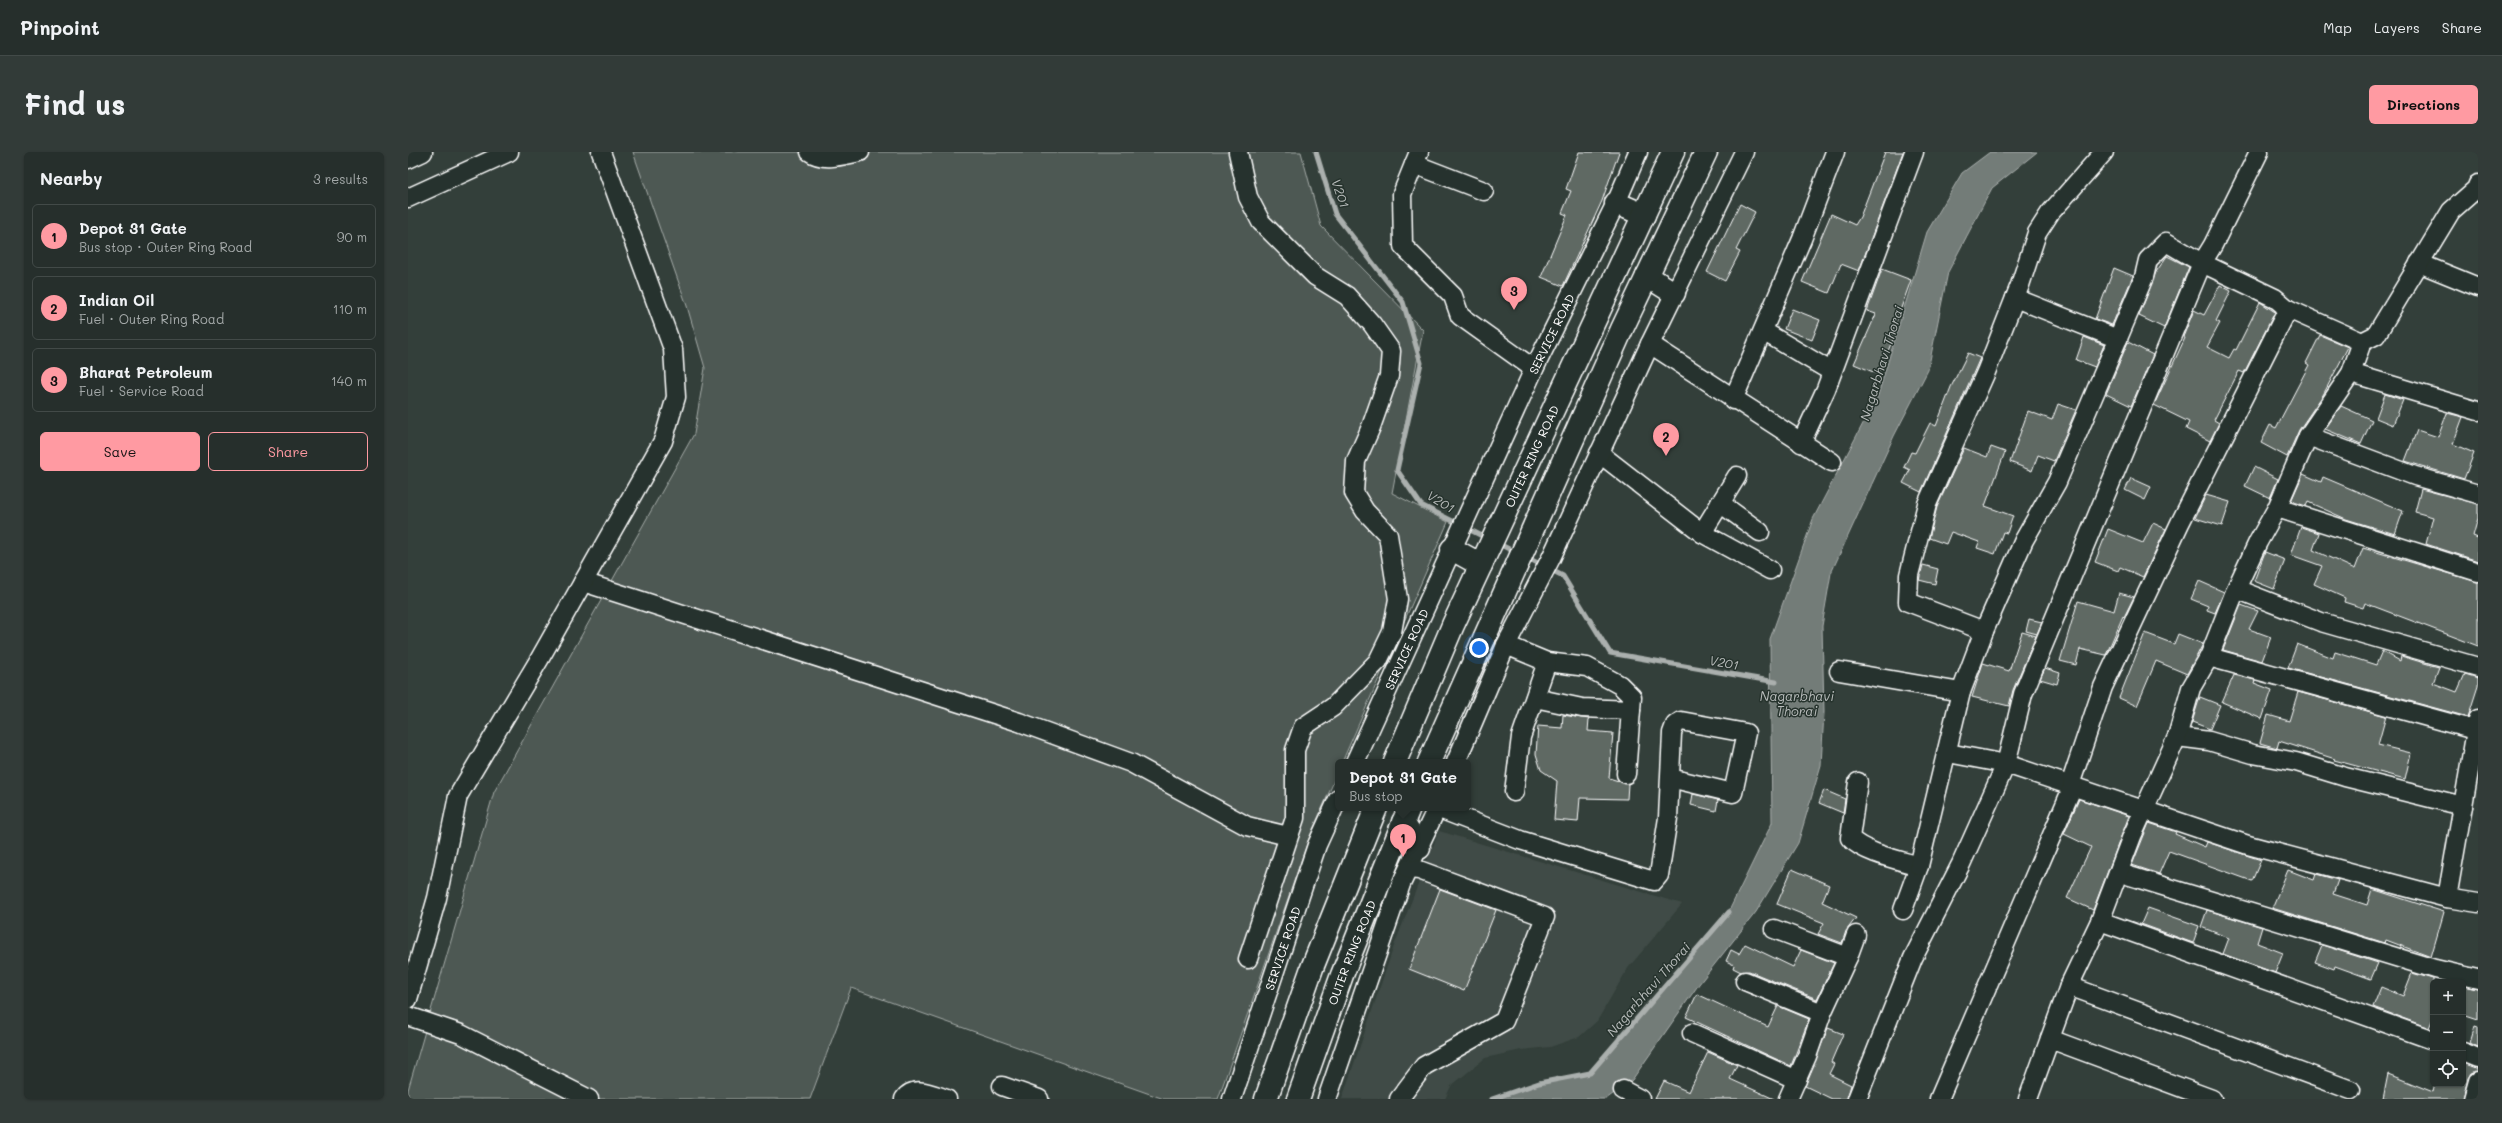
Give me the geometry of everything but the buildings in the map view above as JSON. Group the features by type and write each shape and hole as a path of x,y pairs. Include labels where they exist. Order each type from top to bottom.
{"highway":[{"name":"OUTER RING ROAD","path":"1396,759 1488,549 1673,152"},
{"path":"1430,759 1647,276 1706,152"},
{"path":"1616,202 1644,215"},
{"path":"1647,276 1674,293"},
{"path":"1455,542 1488,549"},
{"path":"1266,1099 1312,968 1375,811"},
{"path":"1406,815 1419,848"},
{"name":"OUTER RING ROAD","path":"1298,1099 1342,975 1406,815"}],"street":[{"path":"408,159 423,152"},
{"path":"408,198 509,152"},
{"path":"408,1000 411,974 437,898 458,796 583,582 663,441 676,397 673,349 601,152"},
{"path":"810,152 814,155 831,157 860,152"},
{"path":"1238,152 1248,197 1260,222 1316,276 1347,296 1372,324 1391,351 1389,376 1371,427 1356,461 1354,493 1365,511 1388,535 1398,599 1392,632 1378,661 1333,707 1303,727 1295,750 1295,818 1248,959"},
{"name":"SERVICE ROAD","path":"1356,759 1534,369 1616,202 1638,152"},
{"path":"1457,759 1506,645 1551,558 1674,293 1744,152"},
{"path":"1733,400 1802,239 1835,152"},
{"path":"1801,443 1832,372 1914,152"},
{"path":"1984,630 1908,602 1908,575 1927,504 1986,372 2015,298 2037,233 2050,213 2104,152"},
{"path":"1857,1099 1913,958 1961,864 2006,764 2026,686 2202,263 2213,245 2259,152"},
{"path":"1484,191 1416,158 1402,194 1403,246 1453,296 1460,316 1534,369"},
{"path":"2034,1097 2050,1039 2069,986 2100,921 2143,812 2176,737 2191,688 2208,657 2236,589 2258,542 2277,508 2308,436 2351,373 2362,342 2376,335 2451,212 2477,188"},
{"path":"1903,910 1919,866 1948,753 1961,692 1984,630 2024,540 2057,482 2144,277 2148,260 2166,242 2202,263 2275,298 2288,309 2362,342"},
{"path":"2419,263 2478,287"},
{"path":"2015,298 2118,339"},
{"path":"1939,1099 2073,786 2072,779 2103,687 2180,523 2288,309"},
{"path":"1762,331 1832,372"},
{"path":"1650,344 1733,400 1832,462"},
{"path":"2351,373 2478,411"},
{"path":"2308,436 2415,476 2478,494"},
{"path":"1599,454 1702,533 1770,570"},
{"path":"1702,533 1737,476"},
{"path":"1720,503 1760,532"},
{"path":"2277,508 2478,572"},
{"path":"583,582 1034,727 1131,763 1247,826 1288,836"},
{"path":"2236,589 2321,622 2478,667"},
{"path":"1506,645 1547,662 1587,667 1620,685 1632,697 1626,774"},
{"path":"2208,657 2476,724 2447,898"},
{"path":"1514,792 1521,736 1547,662"},
{"path":"1839,671 1961,692"},
{"path":"1535,698 1582,708 1631,710"},
{"path":"1445,811 1520,840 1654,881 1659,875 1668,818 1672,733 1675,726 1681,721 1746,733 1733,793 1670,778"},
{"path":"2176,737 2209,741 2253,754 2296,762 2345,777 2463,806"},
{"path":"1948,753 2006,764 2073,786 2143,812 2248,845 2447,898 2478,903"},
{"path":"1858,782 1850,838 1854,842 1885,856 1919,866"},
{"name":"SERVICE ROAD","path":"1232,1099 1317,845 1335,806"},
{"path":"1327,1099 1354,1016 1409,869 1436,811"},
{"path":"1399,1099 1424,1066 1504,1021 1545,917 1419,870 1409,869"},
{"path":"2120,873 2435,969 2478,979"},
{"path":"2100,921 2430,1039"},
{"path":"1774,929 1848,957"},
{"path":"1788,1099 1797,1080 1822,1013 1848,957 1856,935"},
{"path":"1746,981 1822,1013"},
{"path":"2069,986 2351,1090"},
{"path":"408,1016 461,1034 589,1099"},
{"path":"1692,1033 1797,1080"},
{"path":"2050,1039 2212,1099"},
{"path":"2466,1053 2478,1058"},
{"path":"2473,1099 2478,1081"},
{"path":"1002,1086 1039,1099"},
{"path":"1623,1090 1640,1099"},
{"path":"904,1099 910,1093 916,1091 947,1099"}],"shaded area":[{"path":"633,152 1301,152 1321,226 1423,330 1392,493 1448,522 1343,759 1335,759 1335,779 1309,838 1218,1099 1164,1099 851,988 810,1099 408,1099 408,1090 494,792 694,434 705,368 687,306"},
{"path":"1439,831 1682,904 1628,968 1597,1021 1579,1037 1550,1047 1521,1050 1485,1058 1451,1086 1445,1099 1342,1099 1394,946"}],"water":[{"name":"Nagarbhavi Thorai","path":"1990,152 2037,152 1992,188 1948,272 1928,370 1894,436 1831,573 1822,626 1824,712 1821,765 1798,843 1756,912 1699,984 1632,1080 1606,1099 1492,1099 1542,1083 1590,1073 1726,917 1772,823 1770,639 1813,519 1878,395 1927,232 1962,173"}],"waterway":[{"name":"V201","path":"1316,152 1335,214 1403,302 1421,363 1397,470 1421,505 1488,539"},
{"name":"V201","path":"1497,543 1517,553"},
{"name":"V201","path":"1526,557 1563,576 1610,653 1776,682"},
{"name":"Nagarbhavi Thorai","path":"1492,1099 1539,1083 1590,1073 1729,912"}],"place":[{"name":"Bharat Petroleum","path":"1514,310"},
{"name":"Indian Oil","path":"1666,456"},
{"name":"Depot 31 Gate","path":"1403,857"}]}
